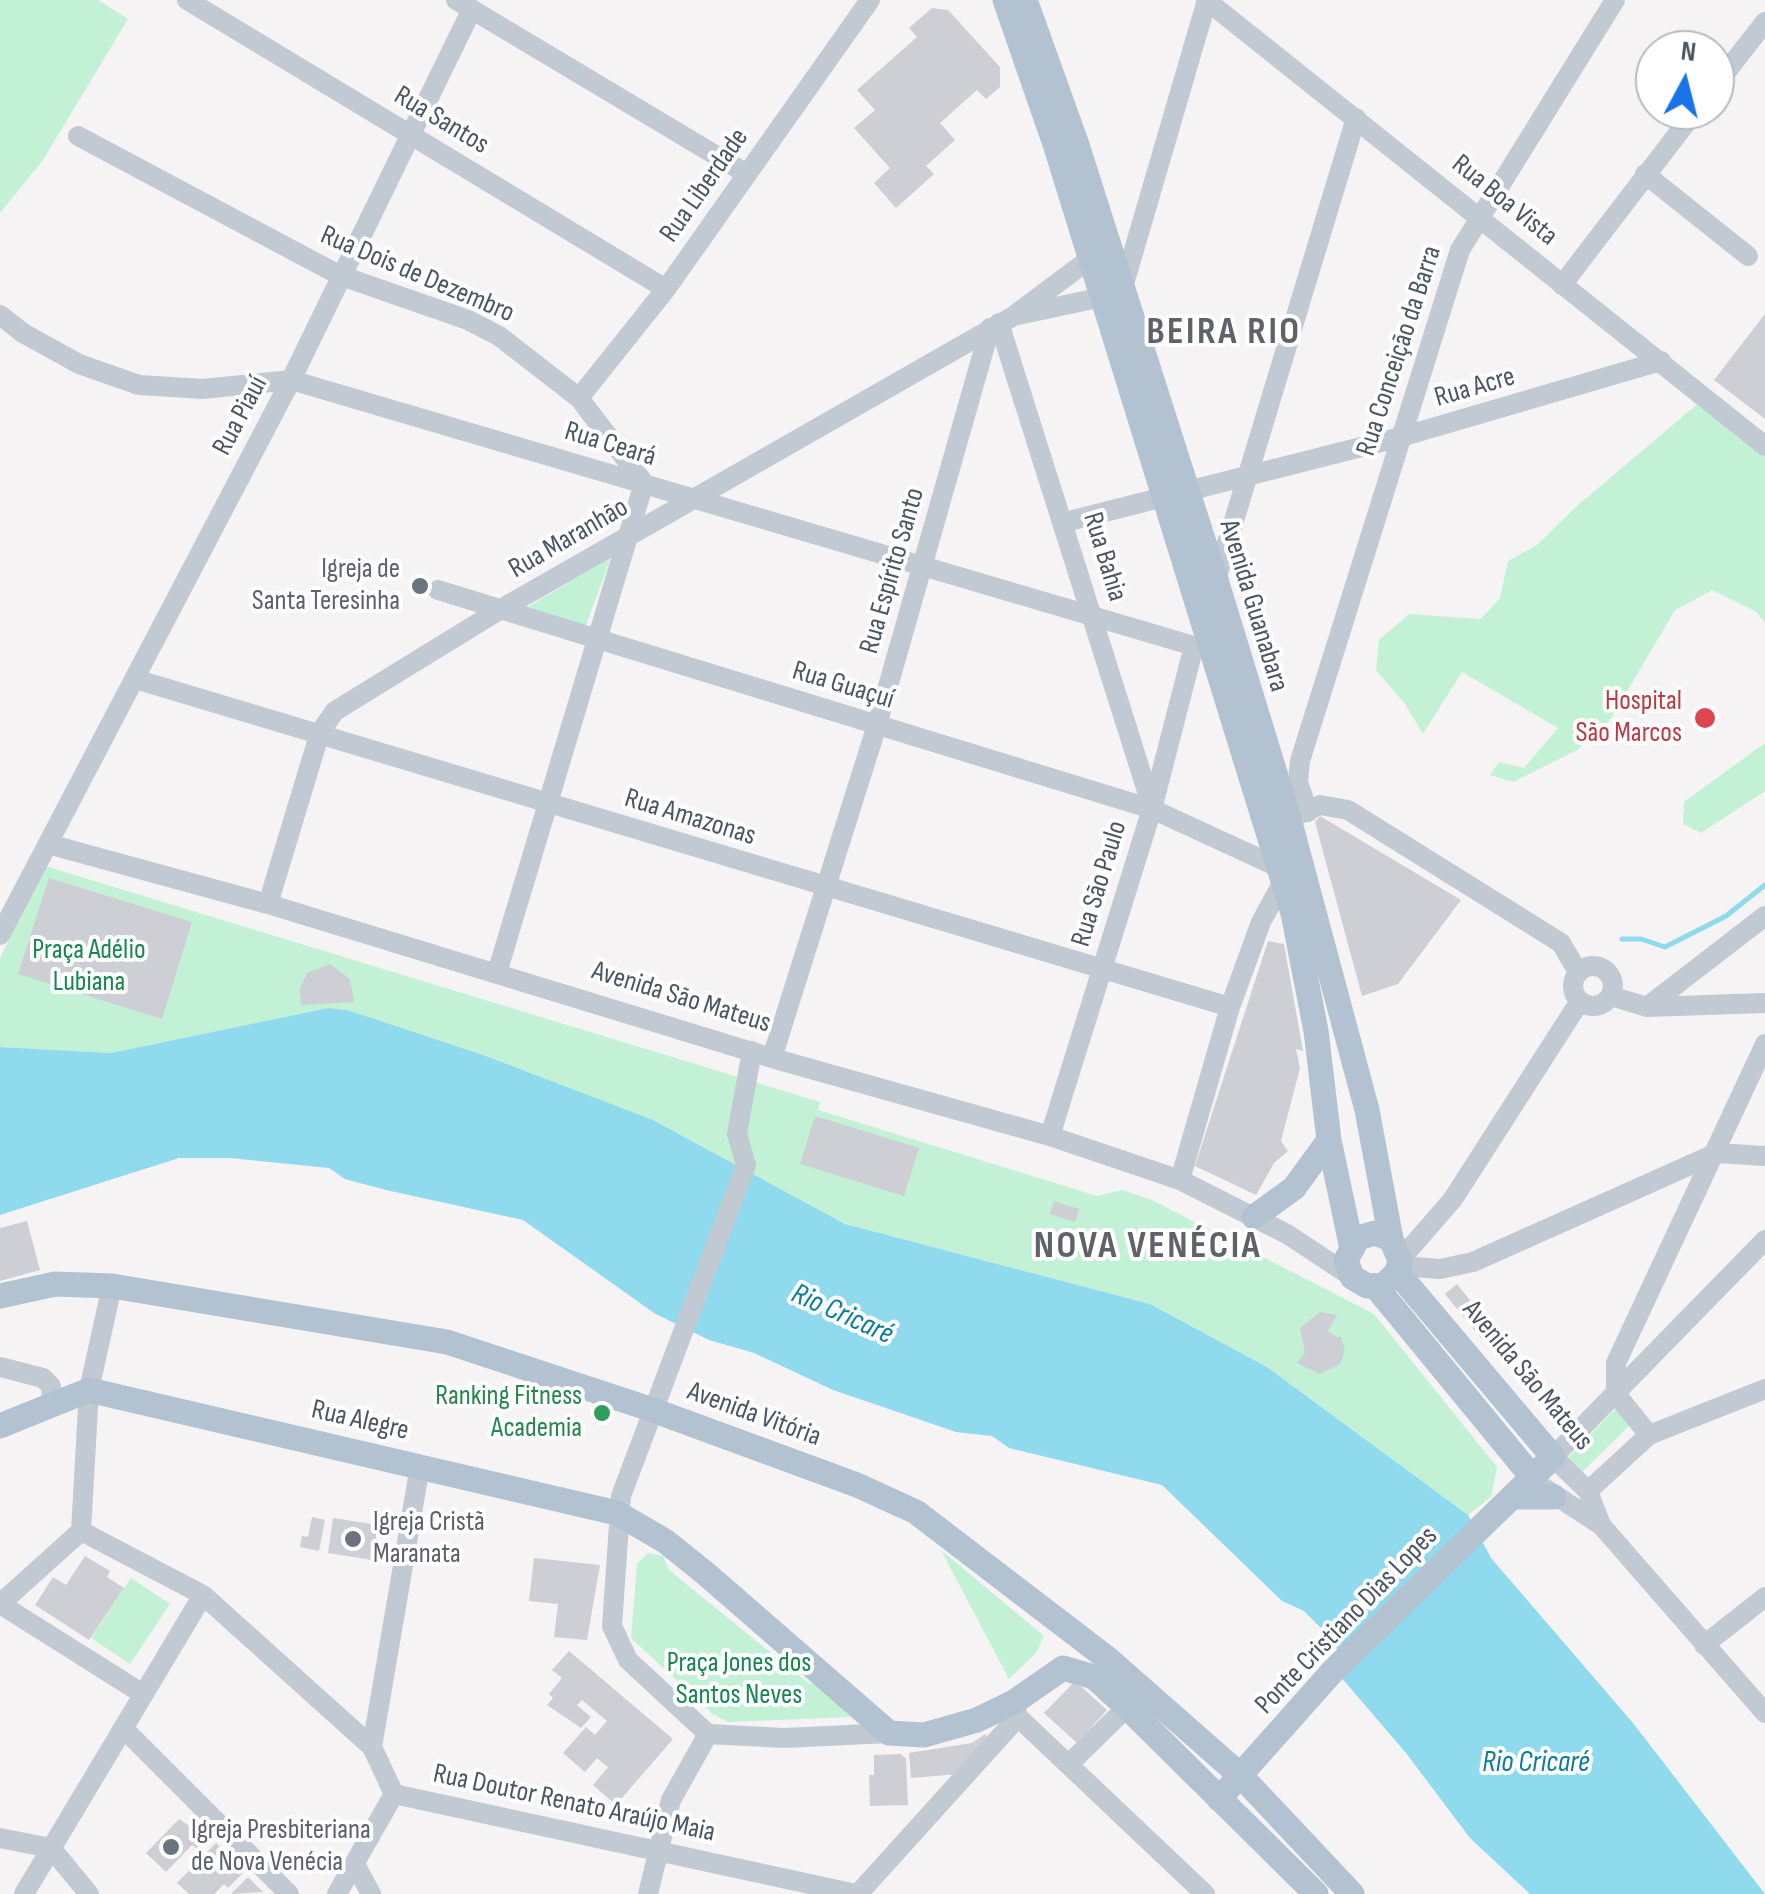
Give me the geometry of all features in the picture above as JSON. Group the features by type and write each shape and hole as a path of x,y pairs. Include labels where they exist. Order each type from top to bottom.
{"main road":[{"name":"Avenida Guanabara","path":"1005,0 1091,258 1112,296"},
{"name":"Avenida Guanabara","path":"1025,0 1076,142 1112,296 1176,496 1202,643 1287,817 1282,874 1316,1032 1329,1140 1379,1260"},
{"name":"Avenida Guanabara","path":"1176,496 1216,580 1368,1110 1379,1260"},
{"path":"1254,1217 1294,1188 1329,1140"},
{"name":"Avenida São Mateus","path":"1379,1260 1533,1478"},
{"name":"Avenida São Mateus","path":"1379,1260 1553,1456"},
{"name":"Avenida Vitória","path":"0,1296 55,1284 112,1286 447,1342 650,1409 857,1485 916,1512 1108,1659 1241,1776 1352,1894"},
{"path":"0,1426 89,1390"},
{"name":"Rua Alegre","path":"89,1390 617,1513 665,1540 889,1733"},
{"path":"1510,1444 1506,1504 1554,1497"},
{"name":"Ponte Cristiano Dias Lopes","path":"1219,1799 1332,1672 1553,1456"},
{"path":"1036,1606 1053,1633 1063,1668"},
{"path":"1063,1668 1094,1677 1127,1706 1316,1894"},
{"path":"889,1733 924,1734 1016,1710 1063,1668"}],"street":[{"name":"Rua Santos","path":"187,0 666,289"},
{"name":"Rua Liberdade","path":"578,398 666,289 870,0"},
{"path":"1112,296 1206,0"},
{"name":"Rua Boa Vista","path":"1206,0 1765,446"},
{"name":"Rua Conceição da Barra","path":"1287,817 1304,749 1460,250 1615,0"},
{"name":"Rua Piauí","path":"0,935 291,380 410,135 464,4"},
{"path":"464,4 747,174"},
{"path":"1735,68 1757,48 1765,22"},
{"path":"1216,580 1356,118"},
{"path":"1562,284 1680,130"},
{"name":"Rua Dois de Dezembro","path":"78,136 339,275 468,320 529,356 578,398 644,483"},
{"path":"1645,174 1748,256"},
{"name":"Rua Maranhão","path":"320,732 336,711 501,609 1000,322 1091,258"},
{"name":"Rua Maranhão","path":"1000,322 1112,296"},
{"name":"Rua Ceará","path":"0,315 80,364 140,385 203,389 291,380 692,500 1202,643"},
{"name":"Rua Bahia","path":"1000,322 1152,809"},
{"name":"Rua Espírito Santo","path":"650,1409 746,1165 737,1134 762,1055 826,888 1000,322"},
{"name":"Rua Acre","path":"1065,522 1401,437 1661,362"},
{"path":"497,973 644,483"},
{"name":"Rua Guaçuí","path":"438,590 1152,809 1230,842"},
{"name":"Rua São Paulo","path":"1050,1136 1202,643"},
{"name":"Rua Amazonas","path":"135,679 1230,1008"},
{"path":"268,904 320,732"},
{"path":"1265,750 1304,749"},
{"path":"1230,842 1320,805 1337,806 1370,822 1561,943 1578,972"},
{"path":"1180,1180 1230,1008 1282,874 1230,842"},
{"name":"Avenida São Mateus","path":"48,844 268,904 762,1055 1050,1136 1180,1180 1287,1234 1379,1260"},
{"path":"1261,922 1293,912"},
{"path":"1647,1007 1765,916"},
{"path":"1589,966 1607,970 1614,983 1610,996 1600,1005 1580,1002 1572,984 1578,972 1589,966"},
{"path":"1610,996 1647,1007 1765,1003"},
{"path":"1379,1260 1430,1228 1580,1002"},
{"path":"1650,1435 1616,1394 1613,1381 1620,1352 1765,1044"},
{"path":"1379,1260 1440,1269 1473,1262 1717,1153 1765,1156"},
{"path":"1553,1456 1765,1240"},
{"path":"112,1286 89,1390 81,1531 0,1604 143,1694"},
{"path":"0,1368 43,1378 51,1386 52,1405"},
{"path":"1588,1491 1650,1435 1765,1389"},
{"path":"650,1409 617,1513 616,1640 628,1660 708,1734 784,1738 889,1733"},
{"name":"Avenida São Mateus","path":"1553,1456 1588,1491 1601,1526"},
{"path":"372,1747 420,1466"},
{"name":"Avenida São Mateus","path":"1533,1478 1554,1497 1601,1526 1765,1712"},
{"name":"Rua Doutor Renato Araújo Maia","path":"81,1531 203,1595 372,1747 394,1794 857,1894"},
{"path":"24,1894 203,1595"},
{"path":"1704,1645 1765,1596"},
{"path":"1070,1764 1127,1706"},
{"path":"857,1894 1016,1710 1205,1894"},
{"path":"123,1728 289,1894"},
{"path":"648,1894 678,1783 708,1734"},
{"path":"337,1894 394,1794"},
{"path":"0,1838 52,1848 89,1894"},
{"path":"356,1866 370,1894"}],"green space":[{"path":"0,0 98,0 128,19 43,160 0,213"},
{"path":"1707,396 1765,442 1765,623 1757,612 1712,590 1675,610 1610,720 1577,750 1513,782 1490,775 1499,762 1524,768 1558,728 1462,672 1423,734 1405,704 1376,670 1379,640 1409,614 1481,619 1500,598 1508,561 1537,545"},
{"path":"611,557 585,628 526,608"},
{"path":"1765,743 1765,791 1701,833 1683,824 1684,802"},
{"name":"Praça Adélio Lubiana","path":"45,866 820,1102 818,1110 1097,1196 1122,1190 1152,1200 1374,1314 1497,1467 1491,1497 1468,1515 1267,1367 1150,1304 845,1224 653,1120 347,1010 328,1008 111,1053 0,1047 0,958"},
{"path":"1620,1404 1634,1421 1582,1472 1568,1458"},
{"path":"941,1550 1044,1636 1036,1653 1009,1679"},
{"name":"Praça Jones dos Santos Neves","path":"648,1553 663,1556 669,1570 808,1683 818,1684 851,1717 728,1722 713,1714 631,1638 637,1564"},
{"path":"131,1578 170,1604 130,1664 91,1638"}],"water":[{"name":"Rio Cricaré","path":"328,1008 347,1010 483,1055 653,1120 845,1224 1150,1304 1267,1367 1468,1515 1491,1558 1633,1723 1765,1894 1530,1894 1470,1838 1406,1753 1340,1676 1336,1643 1304,1611 1282,1601 1162,1485 1009,1448 992,1436 956,1432 833,1390 754,1353 709,1340 654,1313 523,1220 386,1190 345,1179 329,1168 230,1158 179,1158 0,1215 0,1047 111,1053"}],"building":[{"path":"932,8 948,10 1000,67 1000,87 986,99 977,90 940,123 955,140 926,166 934,174 896,208 874,183 890,168 854,128 875,110 857,90 917,37 909,28"},
{"path":"1765,314 1765,419 1714,380"},
{"path":"1320,816 1461,900 1398,984 1362,996 1315,822"},
{"path":"49,878 192,922 162,1019 18,974"},
{"path":"1268,941 1284,944 1303,1051 1296,1049 1300,1068 1281,1141 1288,1151 1274,1163 1256,1195 1195,1166"},
{"path":"330,964 350,979 354,1002 301,1005 300,988 307,973"},
{"path":"815,1116 919,1148 904,1196 800,1164"},
{"path":"1054,1201 1079,1209 1075,1222 1050,1214"},
{"path":"27,1221 40,1270 0,1281 0,1228"},
{"path":"1457,1284 1496,1333 1484,1342 1445,1294"},
{"path":"1320,1312 1337,1315 1328,1331 1338,1338 1340,1335 1345,1349 1340,1364 1320,1374 1297,1363 1305,1353 1300,1328"},
{"path":"312,1517 325,1520 319,1551 300,1547 302,1536 308,1537"},
{"name":"Igreja Cristã Maranata","path":"333,1518 378,1525 372,1560 328,1553"},
{"path":"85,1556 110,1571 107,1577 124,1588 89,1640 35,1605 53,1577 66,1585"},
{"path":"534,1558 600,1565 587,1640 554,1637 558,1604 529,1601"},
{"path":"569,1651 673,1739 616,1805 593,1785 608,1767 597,1758 585,1772 563,1753 586,1727 595,1735 607,1721 582,1700 577,1705 591,1717 581,1728 547,1705 553,1698 549,1694 562,1678 552,1670"},
{"path":"1075,1681 1107,1710 1077,1743 1044,1713"},
{"path":"985,1734 990,1740 959,1774 911,1778 909,1753 972,1743"},
{"path":"901,1754 906,1759 908,1805 870,1806 869,1775 874,1775 874,1755"},
{"name":"Igreja Presbiteriana de Nova Venécia","path":"179,1819 207,1838 197,1849 192,1845 166,1872 146,1853"},
{"path":"216,1843 245,1871 228,1888 224,1884 214,1894 189,1894 177,1883"},
{"path":"248,1877 263,1892 231,1894"}],"waterway":[{"path":"1622,939 1641,939 1665,947 1726,916 1765,885"}],"place":[{"name":"Igreja de Santa Teresinha","path":"420,586"},
{"name":"Hospital São Marcos","path":"1705,718"},
{"name":"Ranking Fitness Academia","path":"602,1413"},
{"name":"Igreja Cristã Maranata","path":"353,1539"},
{"name":"Igreja Presbiteriana de Nova Venécia","path":"171,1847"}],"district":[{"name":"BEIRA RIO","path":"1224,333"},
{"name":"NOVA VENÉCIA","path":"1148,1247"}]}
